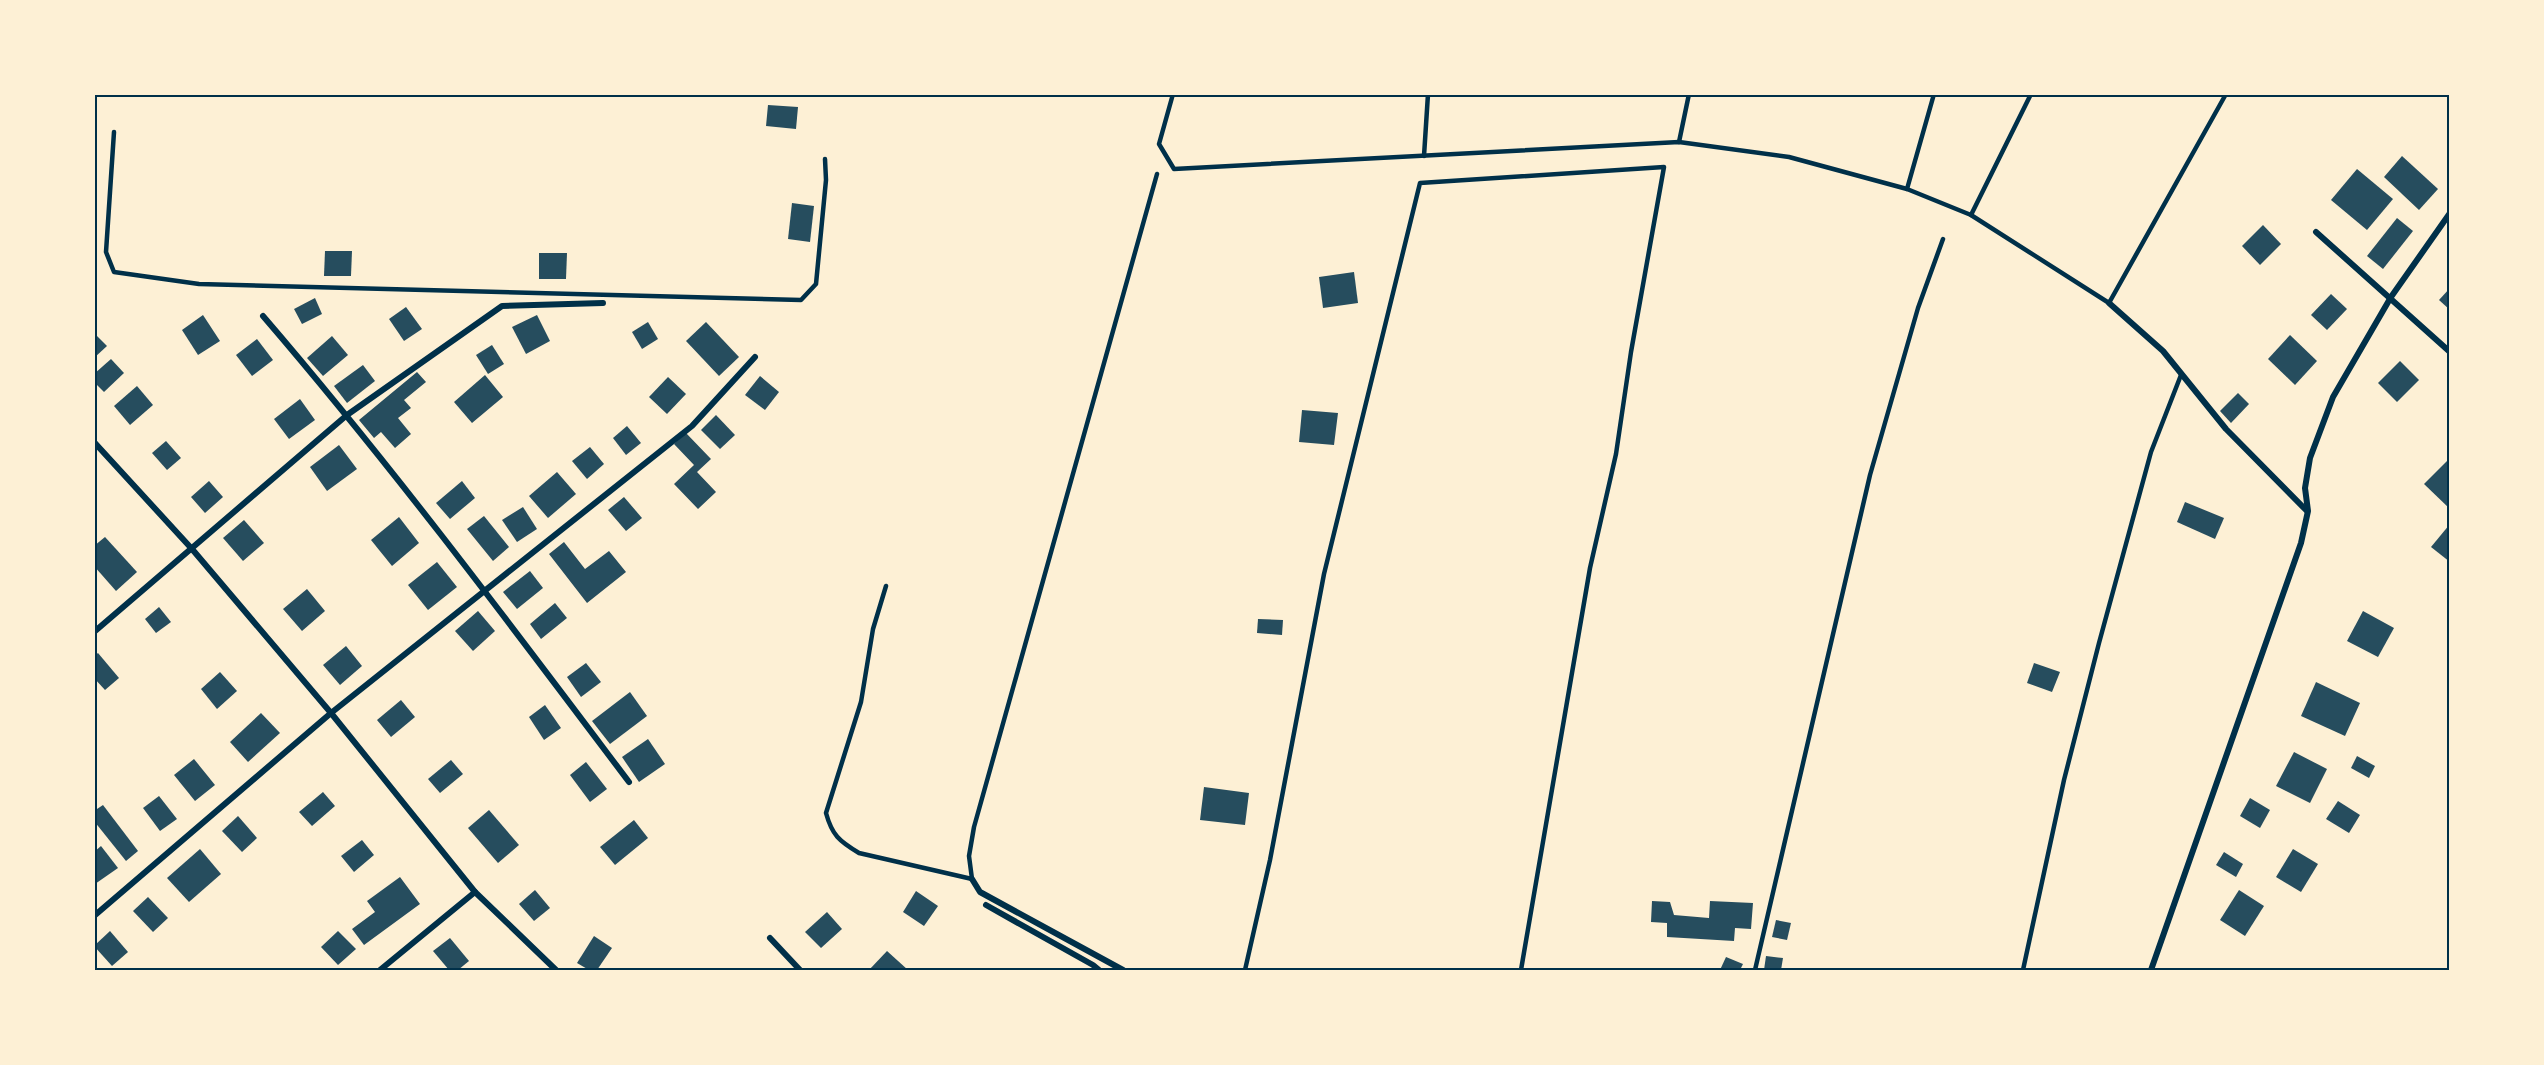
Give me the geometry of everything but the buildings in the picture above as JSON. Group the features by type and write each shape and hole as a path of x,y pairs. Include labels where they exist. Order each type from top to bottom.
{"street":[{"path":"2151,970 2301,543 2308,511 2305,488 2310,458 2333,397 2391,297 2450,213"},
{"path":"2316,232 2450,352"},
{"path":"94,632 348,415 502,306 603,303"},
{"path":"2109,303 2163,351 2226,429 2308,511"},
{"path":"263,316 348,415 629,782"},
{"path":"94,916 332,713 692,426 755,357"},
{"path":"94,442 192,549 332,713 475,892 556,970"},
{"path":"972,879 980,891 1123,970"},
{"path":"380,970 475,892"},
{"path":"986,905 1099,970"},
{"path":"770,938 800,970"}],"lane":[{"path":"1173,94 1159,144 1174,169 1679,142 1789,157 1907,189 1971,215 2109,303 2226,94"},
{"path":"1424,156 1428,94"},
{"path":"1679,142 1689,94"},
{"path":"1907,189 1934,94"},
{"path":"1971,215 2031,94"},
{"path":"114,132 106,252 114,272 199,284 801,300 816,284 826,180 825,159"},
{"path":"1245,970 1270,860 1324,574 1420,183 1664,167 1631,352 1616,454 1588,579 1521,970"},
{"path":"886,586 873,629 861,702 826,813 831,831 844,844 859,853 972,879 969,856 974,827 1157,174"},
{"path":"1755,970 1870,474 1918,308 1943,239"},
{"path":"2024,970 2064,780 2099,643 2151,452 2181,375"}]}
